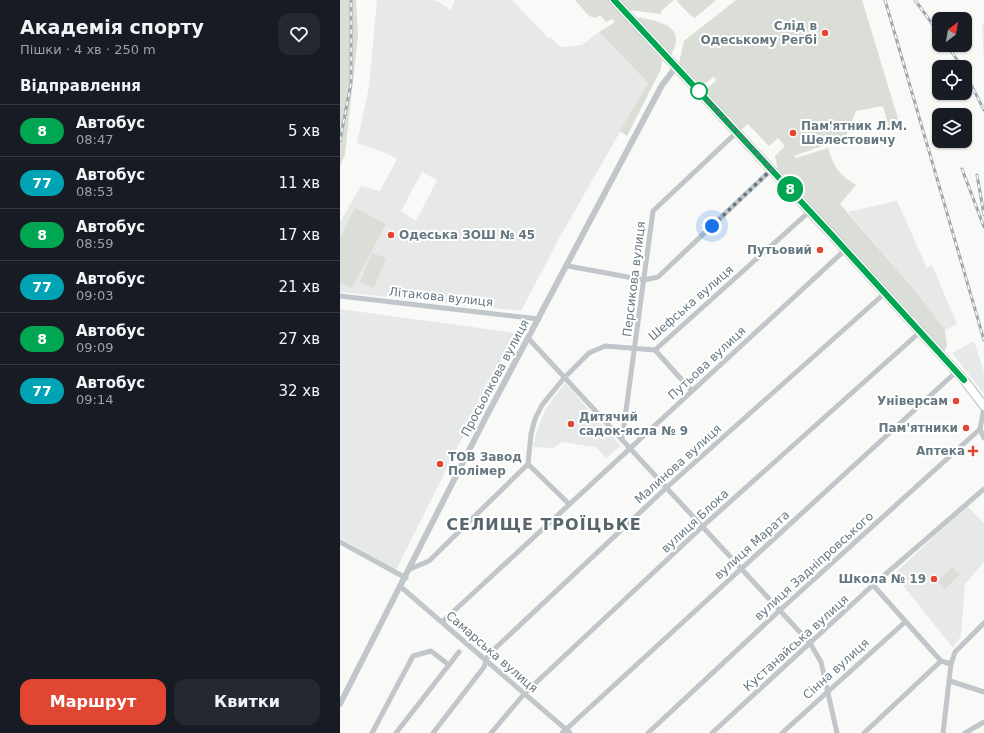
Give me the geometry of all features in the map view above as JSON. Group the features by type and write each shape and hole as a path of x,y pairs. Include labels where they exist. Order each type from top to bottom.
{"main road":[{"path":"614,0 846,249 956,372 984,398"},
{"path":"964,380 984,407"}],"street":[{"name":"Просьолкова вулиця","path":"340,704 406,578 443,500 528,338 568,266 662,85 676,67"},
{"name":"Персикова вулиця","path":"622,440 636,347 653,211 737,132"},
{"path":"568,266 644,280 658,277 772,169"},
{"name":"Шефська вулиця","path":"528,464 531,434 535,419 542,406 564,378 589,353 605,346 636,347 655,350 810,211"},
{"name":"Путьова вулиця","path":"442,622 568,503 630,449 846,249"},
{"name":"Малинова вулиця","path":"433,733 484,667 488,655 666,488 885,293"},
{"name":"Літакова вулиця","path":"340,296 539,319"},
{"name":"вулиця Блока","path":"491,733 525,693 703,526 920,332"},
{"path":"528,338 810,643 822,662 837,733"},
{"path":"655,350 692,390"},
{"name":"вулиця Марата","path":"564,731 956,372"},
{"path":"984,407 980,429 984,438"},
{"name":"вулиця Задніпровського","path":"648,733 779,611 980,429"},
{"path":"410,569 429,561 528,464 568,503"},
{"name":"Кустанайська вулиця","path":"712,733 873,585 984,489"},
{"path":"340,543 406,578"},
{"path":"873,585 904,622 941,661 950,664"},
{"name":"Самарська вулиця","path":"401,587 525,693 564,731 570,733"},
{"name":"Сінна вулиця","path":"782,733 828,688 904,622"},
{"path":"942,733 950,681 950,664 955,652 984,623"},
{"path":"372,733 413,656 426,651 431,651 449,665"},
{"path":"396,733 459,652"},
{"path":"864,733 941,661"},
{"path":"950,681 984,692"},
{"path":"965,733 984,722"}],"shaded area":[{"path":"340,0 356,0 358,36 345,154 340,167"},
{"path":"377,0 432,0 439,2 451,10 455,0 512,0 548,38 551,38 561,47 582,45 599,32 648,83 562,233 521,311 340,292 340,222 361,186 380,191 397,159 388,154 357,143 369,87","holes":["422,172 437,180 416,221 401,211"]},
{"path":"575,0 609,0 662,60 661,69 627,136 620,131 648,83 599,32 615,22 612,19 606,22 600,15 596,18 589,16"},
{"path":"619,0 674,0 661,11 661,14 629,10"},
{"path":"676,0 716,0 695,18 690,15"},
{"path":"736,0 862,0 900,125 889,128 883,106 856,111 845,138 794,156 796,158 828,148 835,166 841,174 856,185 840,204 919,295 945,330 947,347 944,351 778,170 775,156 785,146 778,138 769,146 748,124 741,130 706,92 716,80 714,77 701,86 679,63 684,41"},
{"path":"636,17 661,23 672,29 676,40 671,55"},
{"path":"984,23 984,61 982,24"},
{"path":"897,201 927,268 932,265 957,324 945,330 919,295 848,212"},
{"path":"355,208 386,224 352,288 340,282 340,238"},
{"path":"372,253 386,258 374,288 360,282"},
{"path":"340,309 515,333 396,570 340,538"},
{"path":"974,341 984,372 984,394 952,353"},
{"name":"Дитячий садок-ясла № 9","path":"565,383 621,446 606,458 596,447 561,442 553,448 533,447 545,410"},
{"name":"Школа № 19","path":"967,506 984,523 984,562 965,584 961,636 953,648 894,574"},
{"path":"952,567 960,574 945,589 938,582"}],"railway":[{"path":"340,141 351,83 351,0"},
{"path":"885,0 984,340"},
{"path":"915,0 932,23"},
{"path":"952,52 957,60"},
{"path":"972,87 984,110"},
{"path":"962,169 984,227"},
{"path":"977,175 984,215"}],"bus line":[{"name":"8","path":"614,0 964,380"}],"place":[{"name":"Слід в Одеському Регбі","path":"825,33"},
{"name":"Пам'ятник Л.М. Шелестовичу","path":"793,133"},
{"name":"Одеська ЗОШ № 45","path":"391,235"},
{"name":"Путьовий","path":"820,250"},
{"name":"Універсам","path":"956,401"},
{"name":"Дитячий садок-ясла № 9","path":"571,424"},
{"name":"Пам'ятники","path":"966,428"},
{"name":"Аптека","path":"973,451"},
{"name":"ТОВ Завод Полімер","path":"440,464"},
{"name":"Школа № 19","path":"934,579"}],"district":[{"name":"СЕЛИЩЕ ТРОЇЦЬКЕ","path":"544,524"}],"route":[{"path":"699,91 772,169 712,226"}]}
